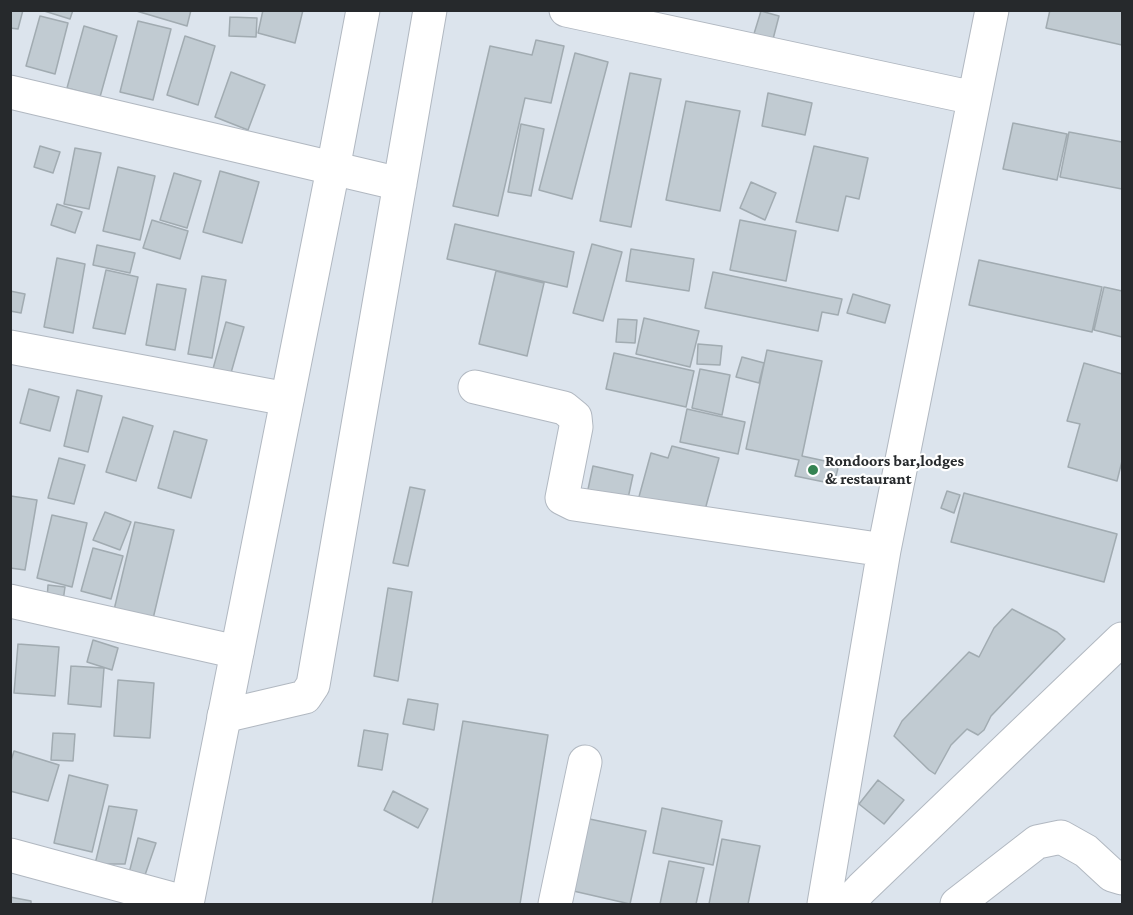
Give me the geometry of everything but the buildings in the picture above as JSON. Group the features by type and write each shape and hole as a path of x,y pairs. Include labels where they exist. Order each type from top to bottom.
{"street":[{"path":"10,855 187,904 363,10"},
{"path":"224,716 305,698 313,685 430,10"},
{"path":"566,10 974,98"},
{"path":"824,904 884,550 992,10"},
{"path":"10,92 400,184"},
{"path":"10,347 287,399"},
{"path":"475,387 564,408 575,417 576,427 562,498 574,504 884,550"},
{"path":"10,601 237,652"},
{"path":"847,904 1122,639"},
{"path":"555,904 585,762"},
{"path":"957,904 1037,842 1061,837 1086,851 1112,875 1122,878"}],"place":[{"name":"Rondoors bar,lodges & restaurant","path":"813,470"}]}
